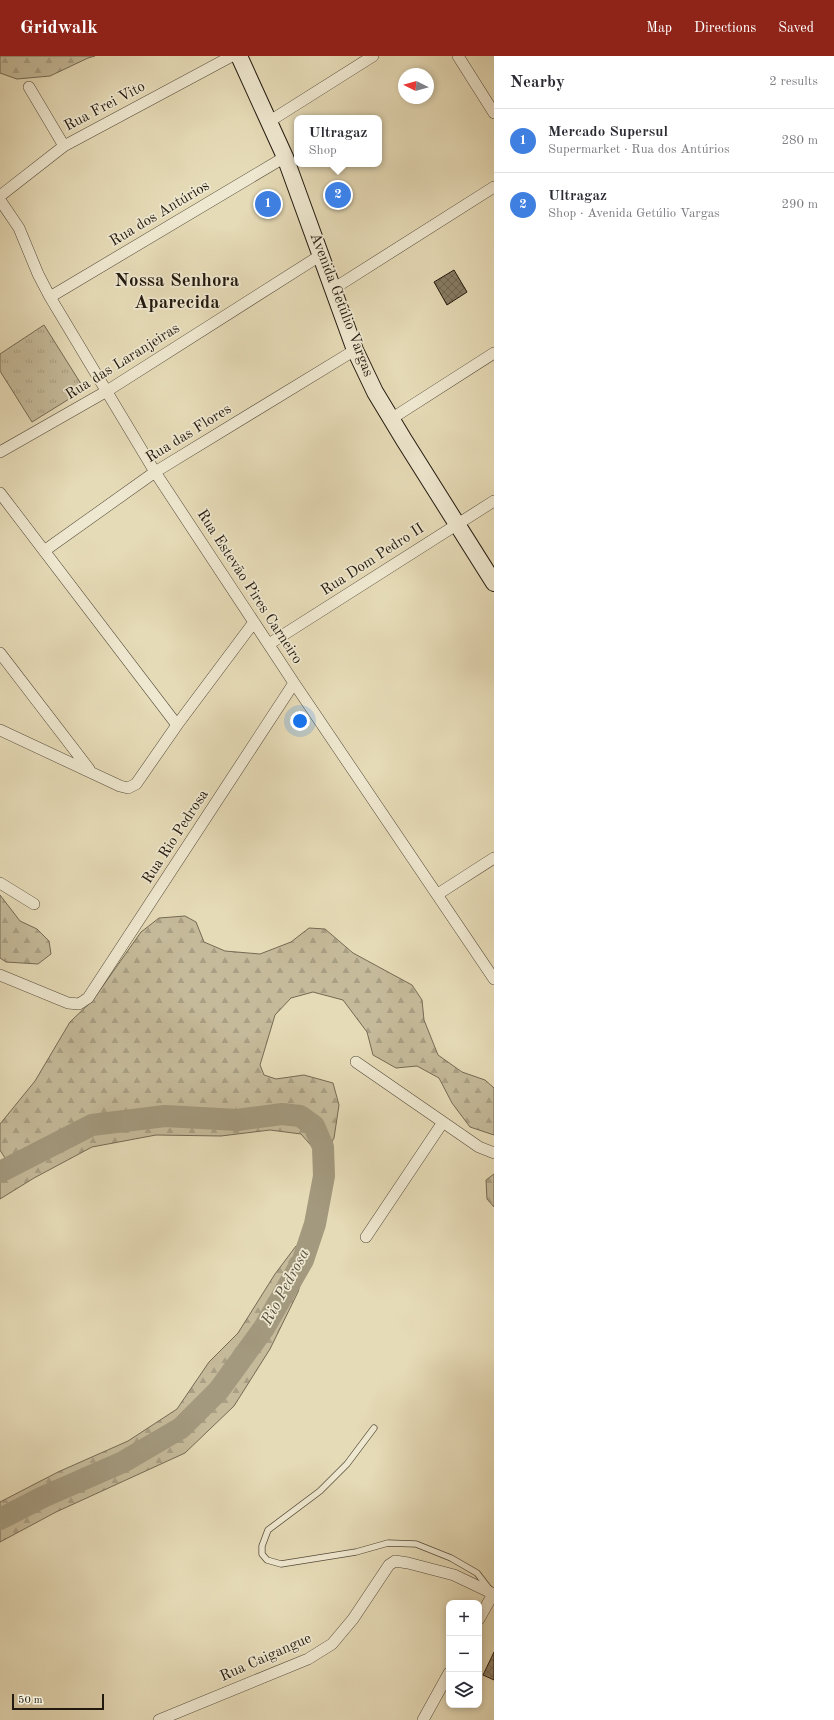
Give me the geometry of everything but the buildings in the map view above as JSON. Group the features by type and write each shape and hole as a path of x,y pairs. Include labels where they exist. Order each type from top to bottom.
{"street":[{"name":"Rua Frei Vito","path":"0,196 64,146 232,56"},
{"name":"Avenida Getúlio Vargas","path":"239,56 270,121 285,157 355,350 391,419 494,583"},
{"path":"270,121 373,56"},
{"path":"458,56 494,113"},
{"path":"29,87 64,146"},
{"name":"Rua dos Antúrios","path":"50,297 285,157"},
{"path":"333,289 494,187"},
{"name":"Rua Estevão Pires Carneiro","path":"0,200 19,228 38,274 50,297 155,472 294,683 494,979"},
{"name":"Rua das Laranjeiras","path":"0,452 107,391 321,255"},
{"name":"Rua das Flores","path":"44,551 155,472 355,350"},
{"path":"391,419 494,353"},
{"path":"0,494 177,725"},
{"name":"Rua Dom Pedro II","path":"269,644 494,501"},
{"path":"0,730 91,771 120,786 128,788 136,784 177,725 254,622"},
{"path":"0,653 91,771"},
{"name":"Rua Rio Pedrosa","path":"0,976 68,1003 79,1004 88,998 294,683"},
{"path":"438,894 494,858"},
{"path":"0,883 34,904"},
{"path":"356,1062 479,1147 494,1153"},
{"path":"366,1237 443,1122"},
{"name":"Rua Caigangue","path":"159,1720 308,1658 332,1644 353,1619 389,1565 395,1561 454,1575 493,1594"},
{"path":"482,1614 493,1594"},
{"path":"423,1720 446,1678"}],"lane":[{"path":"374,1428 347,1464 320,1491 268,1530 262,1546 262,1554 267,1560 280,1564 356,1552 388,1543 416,1544 451,1558 477,1573 493,1594"}],"green space":[{"path":"0,56 95,56 50,76 17,79 0,73"},
{"path":"44,325 83,387 82,391 32,422 0,371 0,354"},
{"path":"0,895 20,921 37,929 49,941 51,954 38,964 6,962 0,958"},
{"path":"185,916 196,922 204,942 225,951 260,954 291,942 309,928 325,929 353,953 412,985 422,1000 424,1020 438,1055 462,1072 485,1080 494,1088 494,1135 470,1127 452,1103 439,1078 417,1066 396,1068 373,1055 367,1032 343,1000 313,992 291,998 275,1015 260,1065 264,1075 276,1079 304,1075 333,1083 339,1105 334,1138 327,1151 315,1150 301,1134 270,1130 221,1136 156,1135 92,1147 34,1178 0,1199 0,1167 5,1158 0,1150 0,1124 35,1081 70,1022 93,1000 141,932 159,918"},
{"path":"494,1174 494,1207 487,1199 486,1180"},
{"path":"305,1244 309,1257 298,1292 270,1349 234,1406 185,1453 56,1512 0,1542 0,1502 58,1472 128,1441 177,1409 209,1362 238,1333 275,1274 296,1246"}],"waterway":[{"name":"Rio Pedrosa","path":"0,1172 92,1125 165,1116 237,1120 282,1114 300,1116 314,1126 323,1147 324,1176 315,1224 303,1260 264,1328 219,1390 181,1428 123,1462 43,1497 0,1519"}],"place":[{"name":"Ultragaz","path":"338,195"},
{"name":"Mercado Supersul","path":"268,204"}],"district":[{"name":"Nossa Senhora Aparecida","path":"177,292"}]}
